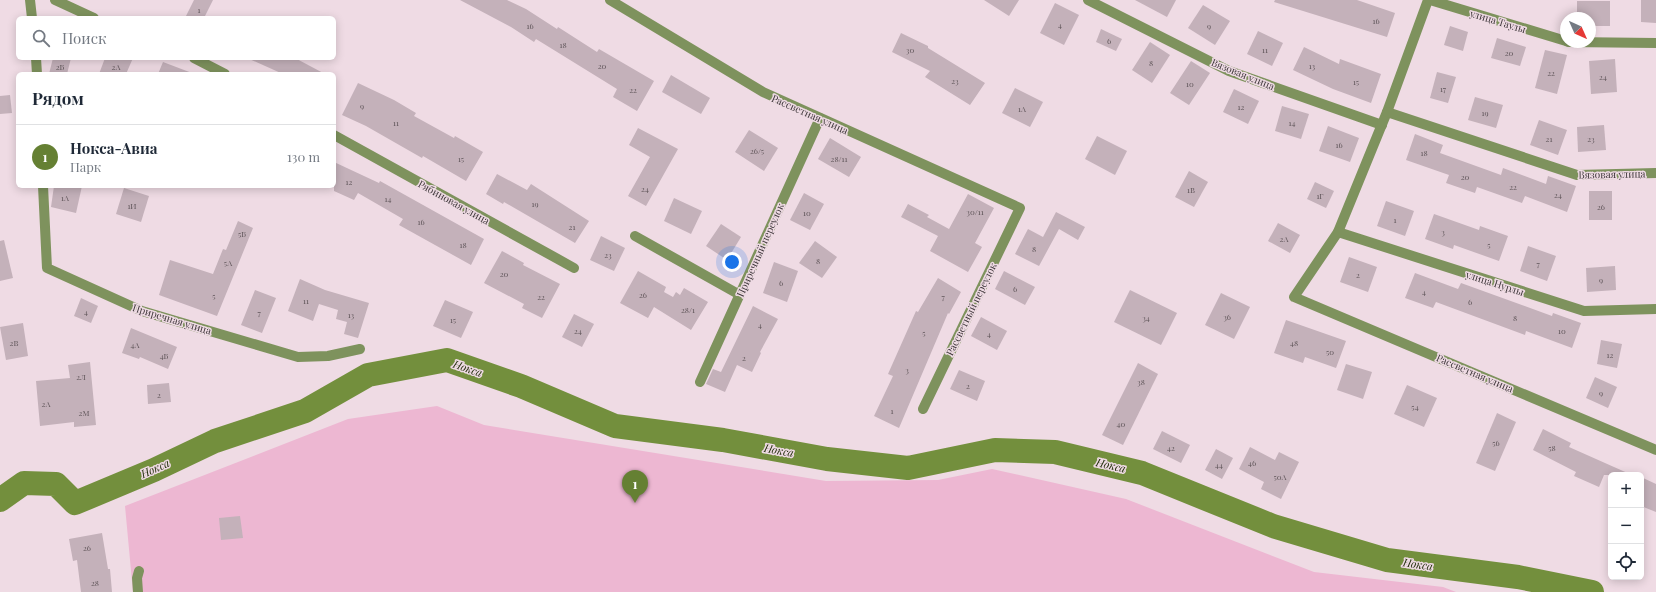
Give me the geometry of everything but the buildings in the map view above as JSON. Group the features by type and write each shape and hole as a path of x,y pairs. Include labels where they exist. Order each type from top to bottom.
{"street":[{"path":"30,0 32,16"},
{"path":"55,0 90,16"},
{"name":"Рассветная улица","path":"610,0 763,92 1020,208"},
{"name":"Вязовая улица","path":"1088,0 1229,71 1382,125"},
{"path":"1338,232 1382,125 1429,0"},
{"name":"улица Таулы","path":"1429,0 1560,40"},
{"name":"улица Таулы","path":"1596,42 1656,43"},
{"path":"36,60 36,72"},
{"path":"198,60 221,72"},
{"name":"Вязовая улица","path":"1387,112 1577,175 1656,173"},
{"name":"Приречный переулок","path":"700,382 820,118"},
{"name":"Рябиновая улица","path":"336,136 574,268"},
{"name":"Приречная улица","path":"42,188 47,268 142,312 298,357 328,356 360,349"},
{"name":"Рассветный переулок","path":"923,409 1020,208"},
{"name":"Рассветная улица","path":"1338,232 1294,297 1656,450"},
{"name":"улица Нурлы","path":"1338,232 1584,311 1656,309"},
{"path":"635,236 740,295"},
{"path":"138,592 137,578 139,571"}],"shaded area":[{"path":"437,406 484,425 826,481 938,480 992,469 1126,499 1314,572 1443,587 1456,592 133,592 125,506 348,419"}],"waterway":[{"name":"Нокса","path":"0,500 24,483 56,484 75,503 154,470 215,441 305,411 368,375 447,360 521,386 615,426 723,440 827,459 908,468 995,450 1055,452 1142,473 1273,526 1387,560 1518,577 1592,592"}],"place":[{"name":"Нокса-Авиа","path":"635,503"}]}
